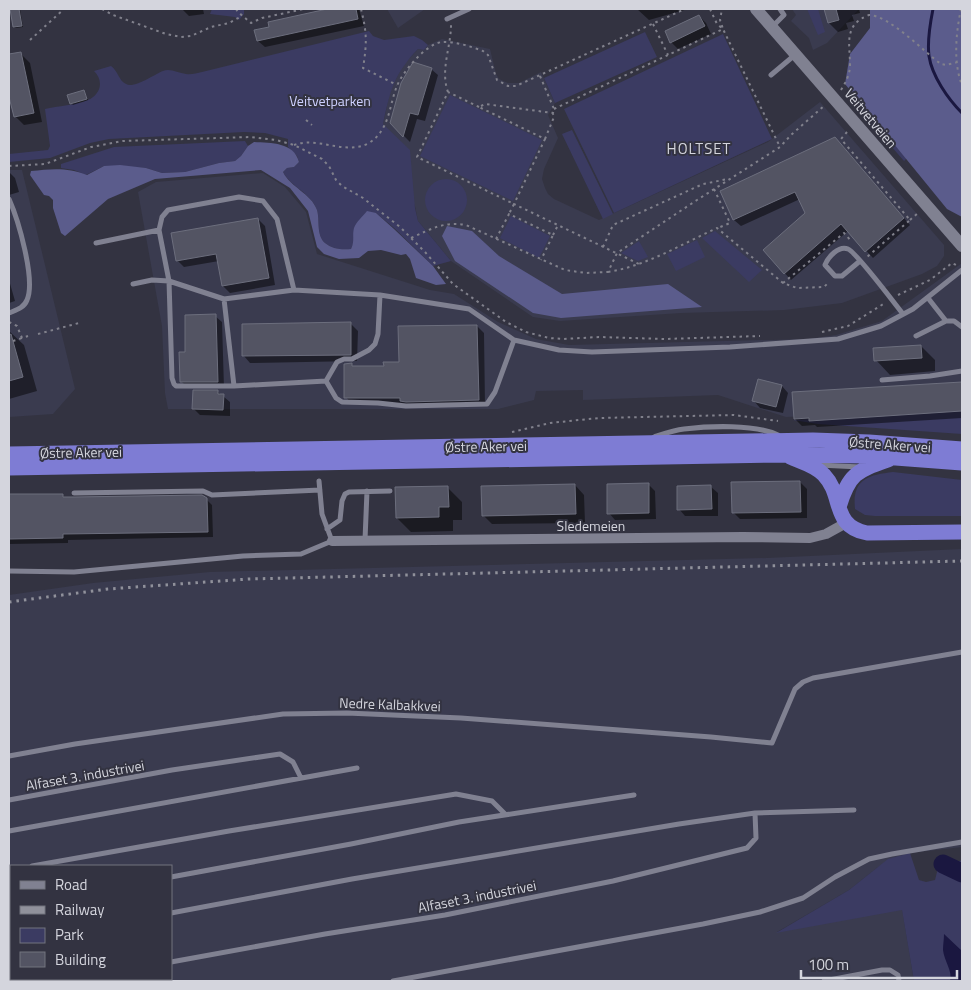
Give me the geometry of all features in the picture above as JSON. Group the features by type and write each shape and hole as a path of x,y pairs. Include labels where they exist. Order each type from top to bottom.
{"highway":[{"name":"Østre Aker vei","path":"9,468 786,447 869,442 962,449"},
{"name":"Østre Aker vei","path":"9,454 634,444 786,447 840,455 962,463"},
{"path":"786,447 826,476 841,516 846,523 855,529 868,533 962,532"},
{"path":"839,507 846,486 853,476 866,468 894,458"}],"street":[{"name":"Veitvetveien","path":"756,9 962,246"},
{"name":"Sledemeien","path":"332,541 810,538 826,534 846,523"}],"lane":[{"path":"449,18 469,9"},
{"path":"772,27 784,15 780,9"},
{"path":"771,75 796,54"},
{"path":"294,290 277,218 263,201 239,197 178,207 168,210 162,217 159,230 169,281 172,378 174,384 176,386 234,386 326,381"},
{"path":"9,199 24,247 29,292 24,305 18,310 9,313"},
{"path":"96,243 159,230"},
{"path":"860,261 842,276 835,276 825,265 826,261 839,248 850,249 860,261 891,299 903,314"},
{"path":"133,284 152,280 169,281 224,299 294,290 380,296 469,309 514,340 559,350 592,352 740,346 838,339 881,326 903,314 928,298 962,270"},
{"path":"326,381 337,362 344,359 352,359 376,344 380,296"},
{"path":"928,298 946,320"},
{"path":"224,299 234,386"},
{"path":"916,336 946,320 954,321 962,327"},
{"path":"326,381 336,398 342,402 372,402 406,406 487,404 495,392 514,340"},
{"path":"882,380 962,371"},
{"path":"811,466 831,465 866,468"},
{"path":"9,571 74,572 243,556 301,554 332,541 322,514 320,481"},
{"path":"74,493 203,491 212,494 320,490"},
{"path":"327,529 340,520 342,501 345,494 349,492 390,491"},
{"path":"364,540 367,492"},
{"name":"Nedre Kalbakkvei","path":"9,756 95,741 283,714 347,713 461,718 772,743 795,689 803,682 813,678 962,652"},
{"name":"Alfaset 3. industrivei","path":"9,800 172,770 280,754 294,762 301,778"},
{"path":"9,830 357,768"},
{"path":"38,865 456,794 492,801 505,814"},
{"path":"172,877 459,822 634,795"},
{"path":"172,913 352,879 755,813 854,810"},
{"name":"Alfaset 3. industrivei","path":"172,962 445,915 613,881 747,848 756,838 755,813"},
{"path":"393,981 760,912 803,898 835,877 869,860 892,854 962,842"},
{"path":"824,981 890,970 898,975 899,981"}],"path":[{"path":"30,40 64,9"},
{"path":"102,9 113,15 166,34 181,37 190,36 211,27 229,23 242,16"},
{"path":"236,9 251,23 262,18 304,9"},
{"path":"361,9 367,43 363,68 397,85"},
{"path":"294,145 306,143 355,147 370,142 388,119 397,85 415,59 440,42 449,42 486,53 496,80 504,85 516,86 685,9"},
{"path":"710,9 717,24 723,29"},
{"path":"722,9 720,20 723,29 780,147"},
{"path":"867,9 869,15"},
{"path":"961,9 956,34 958,76 962,86"},
{"path":"608,272 617,253 780,147 791,135 835,99 848,79 850,66 848,42 851,30 858,22 869,15 881,18 891,24 941,64 958,62"},
{"path":"449,18 452,26 445,73 445,84 448,92 545,139"},
{"path":"653,24 668,55"},
{"path":"554,108 723,29"},
{"path":"958,76 962,75"},
{"path":"496,239 554,117 554,108 540,76"},
{"path":"448,92 417,158 639,264"},
{"path":"479,107 485,104 553,113"},
{"path":"306,120 312,126"},
{"path":"849,130 841,140 910,220"},
{"path":"9,166 45,164 91,147 124,141 258,138 276,140 294,145 322,159 330,166 336,180 342,186 378,209 412,238 453,284 506,322 536,336 564,339 768,336"},
{"path":"456,181 458,177"},
{"path":"603,247 613,225 703,184 730,179"},
{"path":"412,238 442,224 456,223 466,225 556,267 575,272 623,270 730,222 714,189"},
{"path":"866,258 920,212"},
{"path":"509,214 553,235"},
{"path":"541,260 558,225"},
{"path":"717,228 783,283 797,288 824,287 835,276"},
{"path":"783,283 844,233 855,246"},
{"path":"816,332 848,326 891,299 930,280 952,263 956,266"},
{"path":"9,322 17,326 22,338"},
{"path":"38,334 79,323"},
{"path":"13,340 28,336"},
{"path":"509,433 550,423 586,418 734,415 778,421"}],"shaded area":[{"path":"387,9 425,9 398,28"},
{"path":"792,9 859,9 827,43 813,50 809,38 791,21 796,15"},
{"path":"870,9 962,9 962,217 947,209 845,84 850,54 870,28"},
{"path":"442,39 490,49 496,74 499,79 508,83 519,83 541,72 555,103 548,115 558,138 544,169 542,179 545,188 554,199 599,220 768,142 820,102 944,245 944,256 937,266 922,274 842,303 784,310 681,313 560,321 533,317 451,261 418,221 415,206 383,124 390,91 403,65 418,49 424,50 428,45"},
{"path":"254,142 281,145 287,147 296,155 299,162 294,167 287,168 283,172 314,204 318,214 320,236 325,243 337,249 351,249 356,224 367,211 376,213 433,266 446,284 436,285 416,278 410,259 406,254 401,255 381,250 368,251 359,258 339,259 324,254 317,247 308,211 290,188 261,170 155,179 108,199 65,236 61,233 53,208 53,200 49,196 44,195 30,175 31,171 59,169 87,175 104,166 120,165 146,168 162,173 185,172 235,161"},
{"path":"9,170 22,170 75,389 53,414 9,417"},
{"path":"263,173 285,187 306,212 317,254 430,290 454,294 498,322 536,339 569,345 808,339 836,335 882,321 962,263 962,409 786,417 718,395 583,400 583,390 536,391 534,400 498,409 168,409 165,393 162,326 138,192 156,182"},
{"path":"447,226 472,231 499,256 562,294 668,284 702,307 561,318 533,313 455,261 442,236"},
{"path":"962,549 962,847 910,853 878,867 849,890 777,932 902,909 914,981 9,981 9,595 93,583 210,572 767,558"},
{"path":"944,934 962,951 962,981 950,981 951,977 943,950"}],"green space":[{"path":"212,9 244,9 244,14 239,20 235,17 210,14"},
{"path":"807,9 818,9 825,32 818,35"},
{"name":"Veitvetparken","path":"369,31 373,36 384,40 414,36 428,45 424,50 418,49 398,75 391,92 383,124 410,150 415,208 418,221 451,261 433,266 376,213 355,239 351,249 337,249 325,243 320,236 318,214 314,204 283,172 287,168 294,167 299,162 297,156 288,147 288,139 265,133 244,132 109,139 90,143 50,158 9,162 9,154 48,150 50,146 45,109 78,103 88,100 96,94 100,83 94,71 111,66 124,83 134,85 166,70 194,74"},
{"path":"645,32 657,57 555,103 544,78"},
{"path":"723,34 772,139 614,213 564,109"},
{"path":"450,95 542,140 513,201 420,156"},
{"path":"873,113 915,150 904,161 864,115"},
{"path":"572,130 613,214 603,219 562,134"},
{"path":"245,141 248,146 235,161 185,172 162,173 146,168 104,166 86,175 74,170 61,168 61,164 114,147"},
{"path":"442,179 450,179 461,185 467,200 461,215 450,221 442,221 431,215 425,204 425,196 431,185"},
{"path":"511,216 550,236 539,258 500,238"},
{"path":"715,231 762,270 749,282 702,238"},
{"path":"697,240 705,257 676,271 667,254"},
{"path":"639,241 648,257 638,261 621,253"},
{"path":"962,410 962,434 818,424 793,420"},
{"path":"893,472 962,480 962,516 875,516 865,515 855,509 856,491 863,481 869,477"},
{"path":"910,853 919,880 926,882 935,880 938,868 950,872 957,862 962,860 962,981 914,981 902,910 776,933 849,890 888,859"}],"building":[{"path":"10,9 19,9 22,26 13,27"},
{"path":"327,9 356,9 358,19 257,41 254,30 269,27 268,22"},
{"path":"824,9 836,9 839,20 828,23"},
{"path":"699,15 705,26 670,43 665,31"},
{"path":"21,52 34,113 14,117 9,97 9,54"},
{"path":"413,62 432,68 418,115 410,113 403,137 390,123 401,83"},
{"path":"84,90 87,99 70,104 67,95"},
{"path":"835,137 904,218 865,252 841,224 784,274 763,250 805,213 795,192 733,220 720,191"},
{"path":"258,218 269,278 222,286 216,254 176,261 171,233"},
{"path":"216,314 218,382 180,382 179,352 185,352 185,315"},
{"path":"351,322 351,355 242,356 242,324"},
{"path":"477,325 479,400 406,402 400,401 400,398 344,398 344,364 352,363 352,366 384,366 383,362 399,362 398,326"},
{"path":"11,334 23,377 9,381 9,335"},
{"path":"921,345 922,358 874,361 873,348"},
{"path":"758,379 782,385 776,407 752,401"},
{"path":"962,382 962,411 809,421 809,418 794,419 792,392"},
{"path":"193,390 218,390 218,394 224,394 223,410 192,409"},
{"path":"800,481 801,512 732,513 731,482"},
{"path":"649,483 649,513 607,514 607,484"},
{"path":"575,484 576,514 482,516 481,486"},
{"path":"711,485 712,509 677,510 677,486"},
{"path":"448,486 449,507 439,507 439,517 396,518 395,487"},
{"path":"9,494 63,494 63,497 202,495 207,498 208,532 63,534 63,538 9,539"}],"waterway":[{"path":"933,9 928,50 931,64 941,87 962,113"},
{"path":"943,864 962,873"},
{"path":"957,871 962,870"}],"railway":[{"path":"9,602 108,589 249,579 962,561"}],"district":[{"name":"HOLTSET","path":"699,148"}]}
